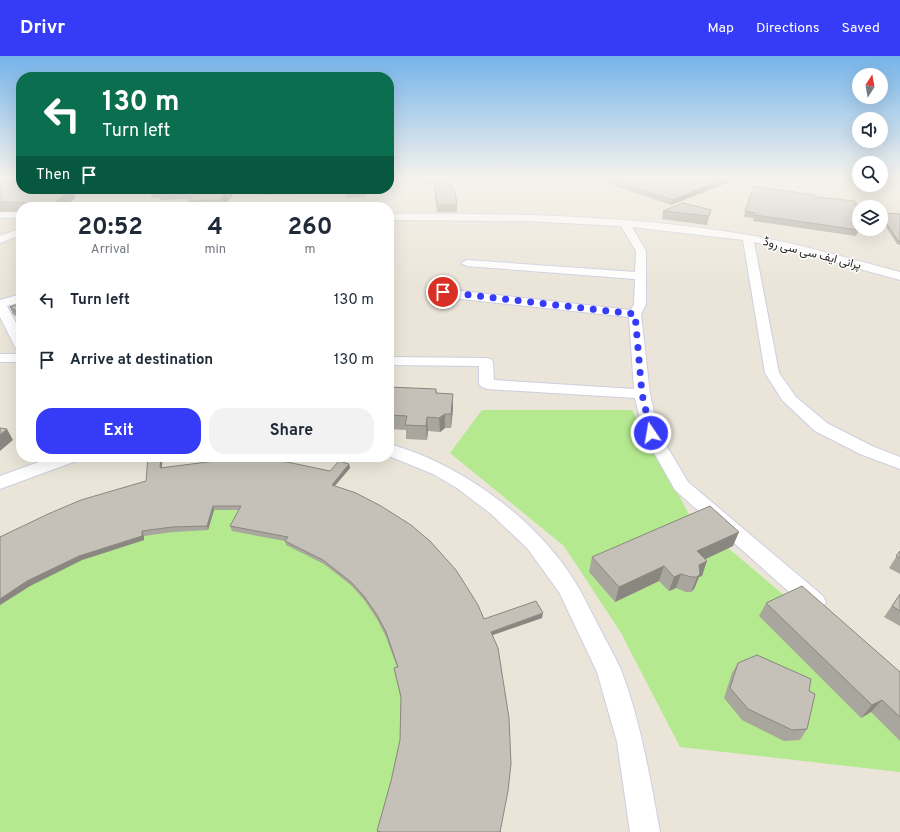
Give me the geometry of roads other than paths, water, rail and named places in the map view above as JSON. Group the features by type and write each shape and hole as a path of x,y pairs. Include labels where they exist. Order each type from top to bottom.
{"street":[{"path":"0,215 16,215"},
{"name":"پرانی ایف سی سی روڈ","path":"394,217 566,219 695,230 748,238 794,248 900,276"},
{"path":"626,225 641,251 640,304 635,314 642,394 651,433 681,486 829,614"},
{"path":"0,240 16,233"},
{"path":"748,238 772,373 790,400 821,427 866,450 900,463"},
{"path":"467,263 641,276"},
{"path":"443,292 635,314"},
{"path":"16,299 0,304 16,335"},
{"path":"0,358 16,358"},
{"path":"394,361 486,362 487,384 642,394"},
{"path":"394,452 438,470 463,484 498,509 534,543 566,587 609,671 630,742 645,832"},
{"path":"0,483 57,462"}]}
